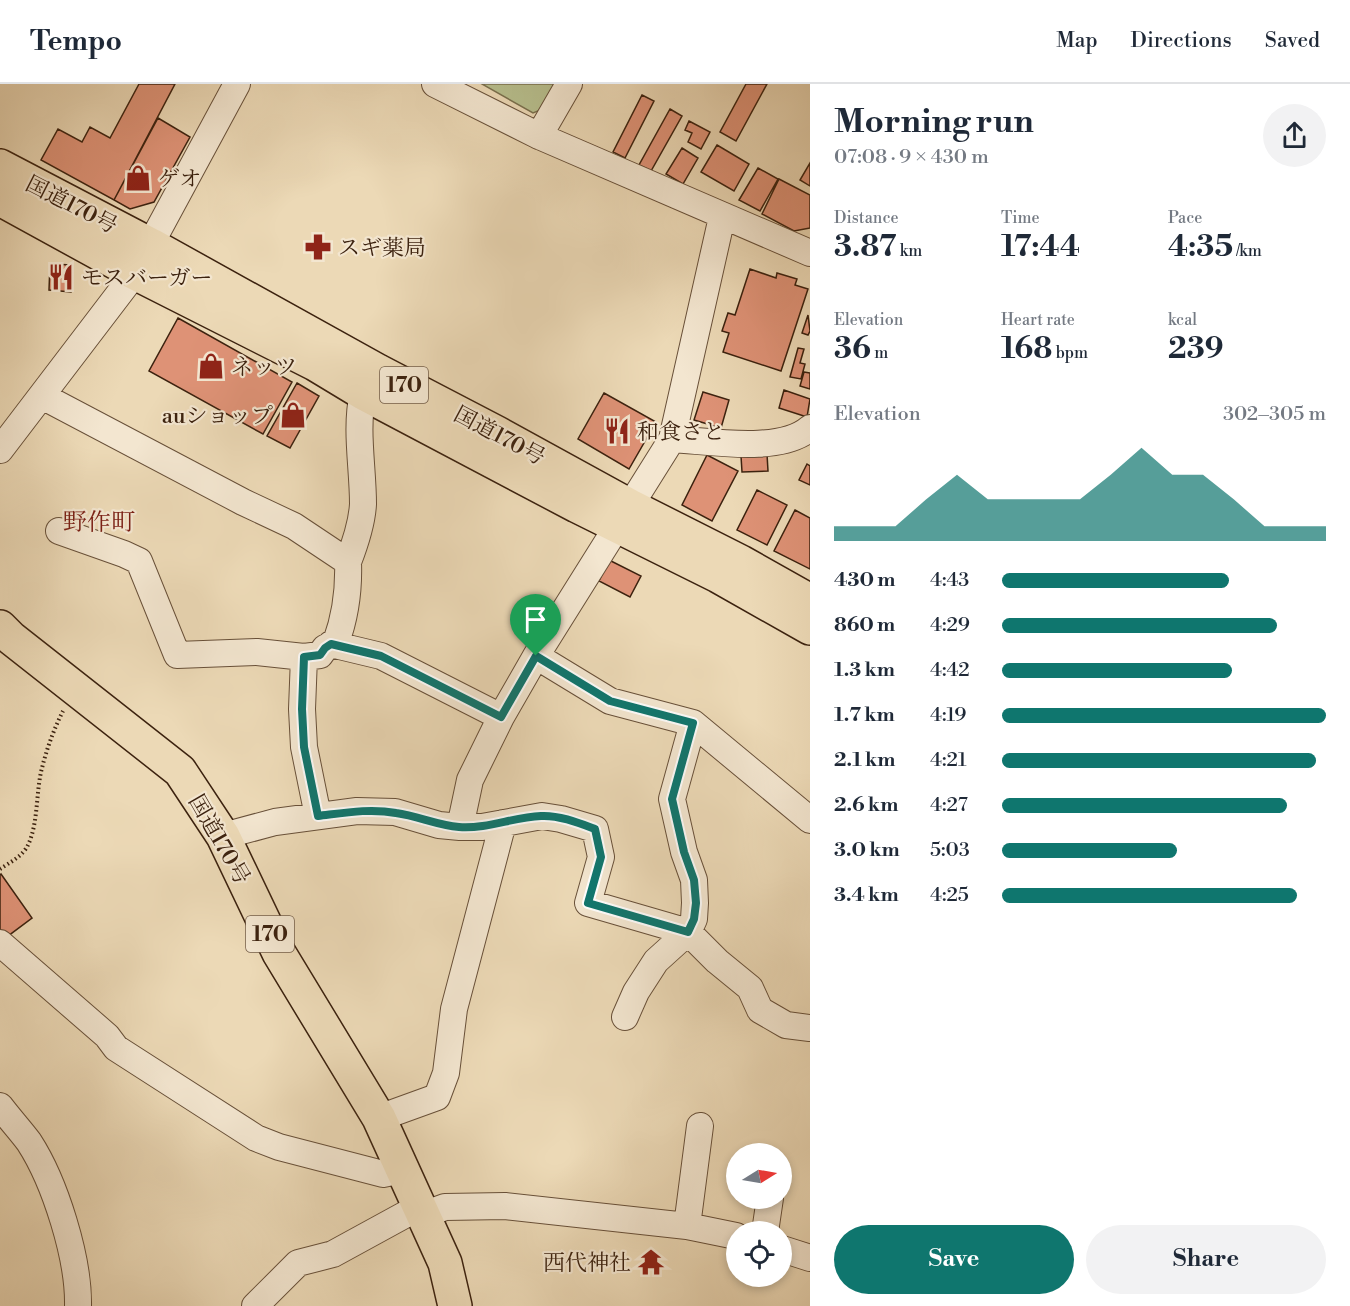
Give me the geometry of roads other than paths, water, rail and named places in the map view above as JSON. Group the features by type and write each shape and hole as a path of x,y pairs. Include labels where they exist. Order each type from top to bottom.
{"highway":[{"name":"国道170号","path":"0,166 151,245 378,371 502,424 623,516 718,576 810,628"},
{"name":"国道170号","path":"0,199 135,273 315,364 363,393 623,516 741,562 810,601"},
{"name":"国道170号","path":"0,627 180,771 223,836 279,953 379,1118 445,1263 456,1306"}],"street":[{"path":"0,450 135,273 237,84"},
{"path":"435,84 539,136 722,217 810,252"},
{"path":"539,136 569,84"},
{"path":"460,827 470,780 501,717 536,656 672,439 722,217"},
{"path":"59,531 139,561 177,655 257,652 304,657 320,655 325,648 336,642 345,618 349,582 348,562 357,539 363,506 359,411 363,393"},
{"path":"42,396 243,502 294,526 348,562"},
{"path":"672,439 770,444 801,436 810,428"},
{"path":"331,644 381,656 501,717"},
{"path":"536,656 610,701 693,723 810,820"},
{"path":"304,657 302,709 304,747 318,816"},
{"path":"625,1017 636,992 656,962 688,932 694,919 696,903 694,880 684,852 672,799 693,723"},
{"path":"223,836 275,822 357,811 396,812 439,825 460,827 482,827 542,816 595,829 601,857 588,903 688,932 717,961 750,988 760,1010 786,1025 810,1028"},
{"path":"379,1118 437,1097 446,1073 454,1009 503,823"},
{"path":"0,943 107,1036 116,1048 256,1138 279,1147 383,1174 402,1170"},
{"path":"0,1106 29,1143 54,1194 73,1259 78,1306"},
{"path":"687,1226 699,1126"},
{"path":"255,1306 298,1263 333,1254 421,1211 445,1207 505,1206 687,1226 726,1234"},
{"path":"792,1252 810,1258"}],"place":[{"name":"ゲオ","path":"138,178"},
{"name":"スギ薬局","path":"318,247"},
{"name":"モスバーガー","path":"61,277"},
{"name":"ネッツ","path":"211,366"},
{"name":"auショップ","path":"293,415"},
{"name":"和食さと","path":"617,431"},
{"name":"西代神社","path":"651,1262"}],"district":[{"name":"野作町","path":"99,522"}]}
